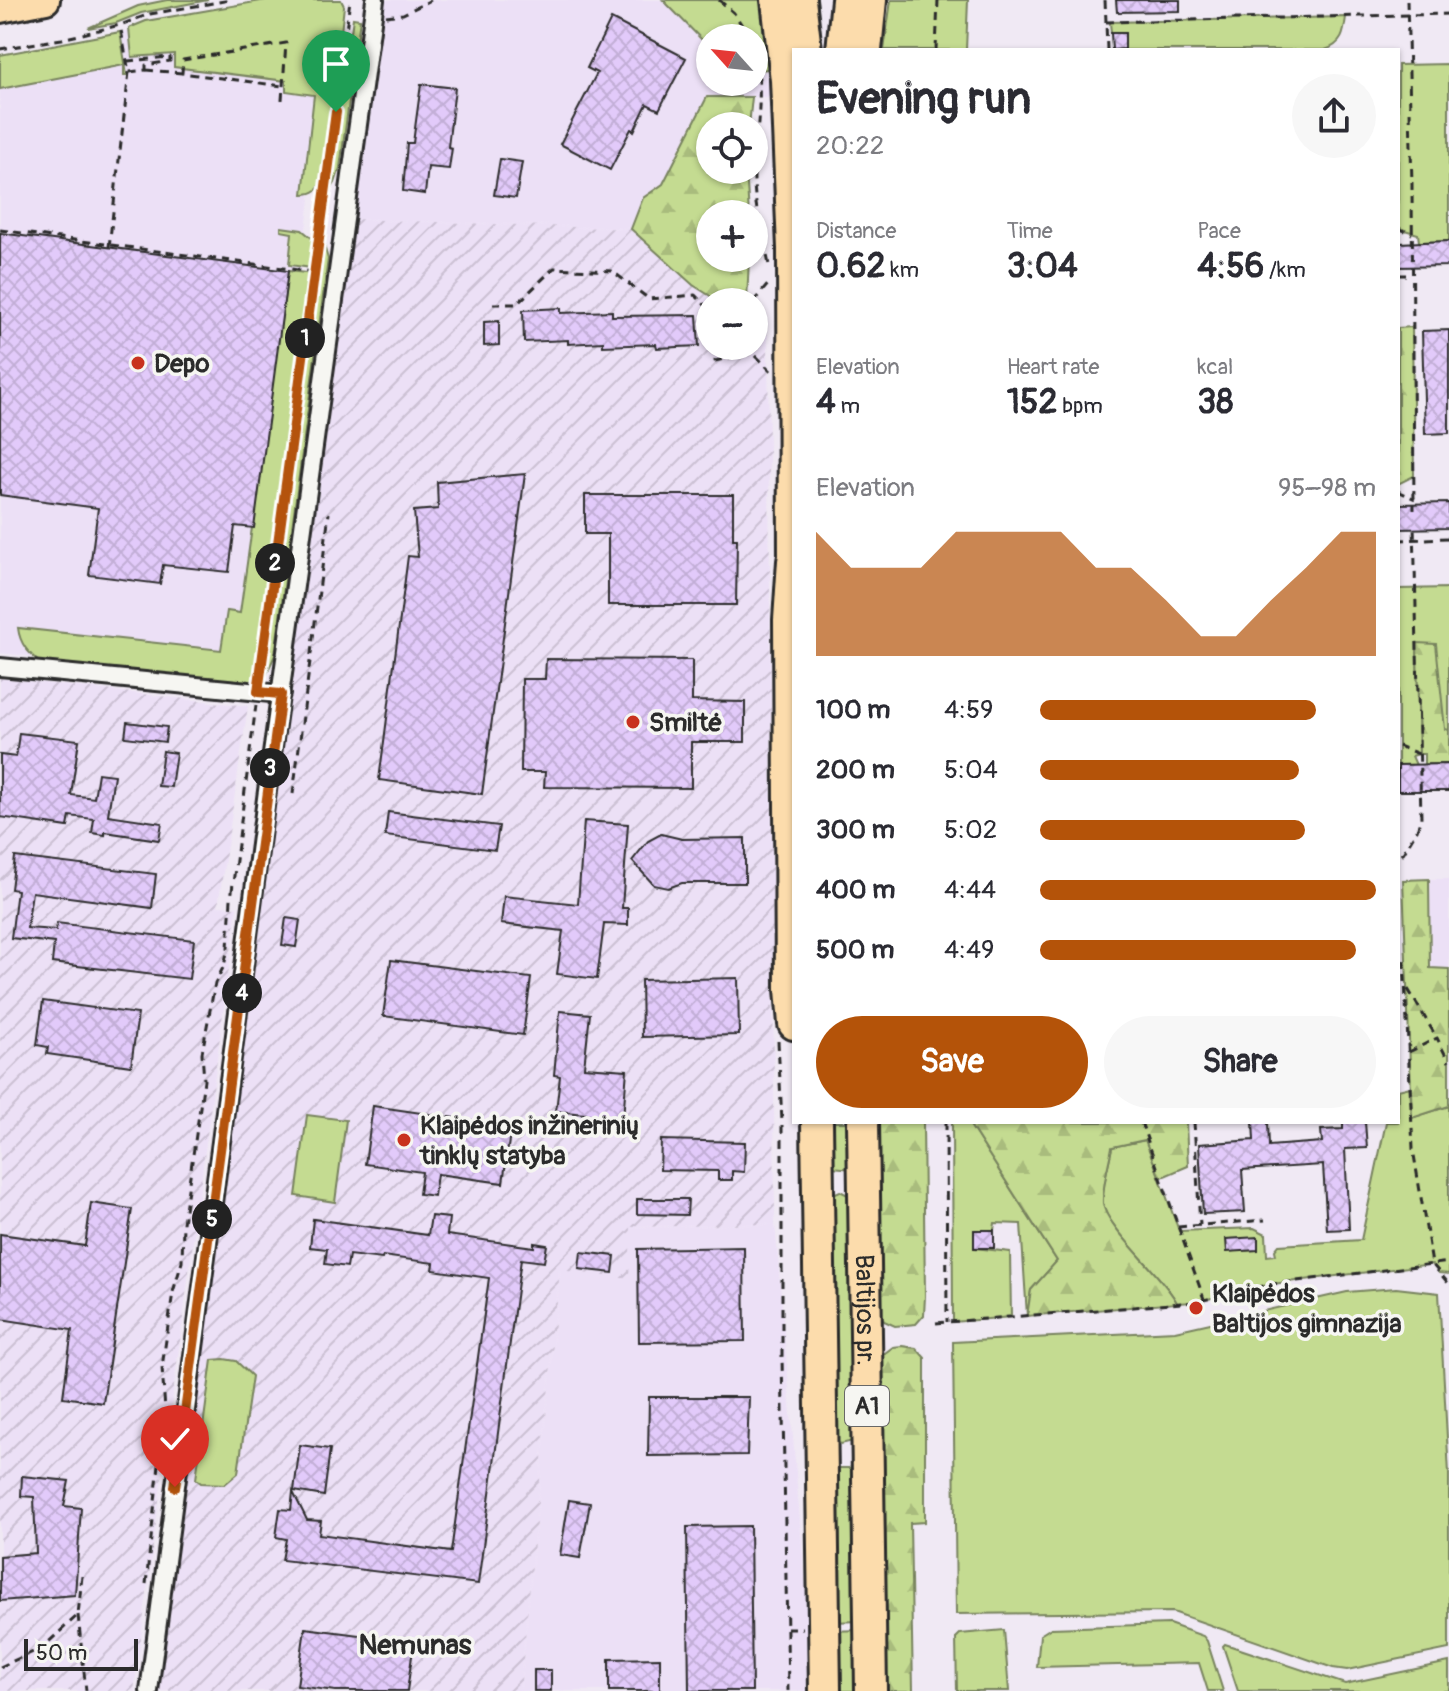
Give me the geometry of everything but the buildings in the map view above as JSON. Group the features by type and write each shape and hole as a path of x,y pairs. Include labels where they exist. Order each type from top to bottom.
{"highway":[{"path":"777,0 786,80 792,225"},
{"path":"800,0 806,48"},
{"path":"842,48 847,0"},
{"path":"866,48 871,0"},
{"path":"792,589 789,628 792,1001"},
{"name":"Baltijos pr.","path":"817,1124 825,1691"},
{"name":"Baltijos pr.","path":"863,1124 871,1691"},
{"path":"818,1190 839,1180 851,1184 863,1199"},
{"path":"822,1441 830,1454 842,1459 857,1453 867,1436"}],"main road":[{"path":"0,9 46,0"}],"street":[{"path":"149,1691 372,5"},
{"path":"0,667 281,694"}],"path":[{"path":"0,49 62,39 150,14 230,0"},
{"path":"146,1584 165,1410 162,1367 173,1292 182,1262 183,1223 204,1080 202,1053 215,983 224,966 228,948 231,899 350,0"},
{"path":"372,5 390,16 403,14 431,0"},
{"path":"719,0 741,24"},
{"path":"936,48 938,0"},
{"path":"1105,0 1107,48"},
{"path":"1407,0 1414,510"},
{"path":"1106,22 1449,14"},
{"path":"109,246 129,72 120,25"},
{"path":"182,73 183,60 286,43 282,100"},
{"path":"128,61 170,57 170,61 146,65 146,70"},
{"path":"129,72 182,73 283,86"},
{"path":"759,96 754,174 757,215 769,267"},
{"path":"1400,229 1412,234"},
{"path":"0,230 314,272"},
{"path":"493,304 517,304 554,268 612,271 649,299 696,296"},
{"path":"1400,275 1412,275"},
{"path":"766,288 772,281 772,296"},
{"path":"760,360 771,371 771,356"},
{"path":"1400,492 1415,499"},
{"path":"293,794 329,513"},
{"path":"1402,855 1421,818 1414,524"},
{"path":"1400,540 1449,538"},
{"path":"1400,747 1419,754"},
{"path":"1404,960 1413,1149 1432,1264 1449,1284"},
{"path":"1406,986 1449,1062"},
{"path":"1409,1052 1437,1038"},
{"path":"946,1124 947,1322"},
{"path":"1142,1124 1204,1299"},
{"path":"1194,1124 1200,1225"},
{"path":"782,1190 788,1691"},
{"path":"1178,1227 1265,1220"},
{"path":"936,1323 1195,1302 1272,1284 1449,1262"},
{"path":"82,1576 78,1615 86,1691"},
{"path":"0,1667 42,1648 78,1615"},
{"path":"787,1628 809,1628"}],"shaded area":[{"path":"287,0 335,11 246,679 0,653 0,55"},
{"path":"383,0 763,0 766,24 696,24 696,96 768,96 768,37 776,97 707,97 700,112 696,112 696,119 663,185 643,199 631,229 354,219"},
{"path":"354,219 631,229 698,288 696,360 768,360 768,335 775,1224 631,1227 629,1279 560,1270 520,1691 159,1691"},
{"path":"0,678 248,706 218,906 237,907 134,1691 0,1691"},
{"path":"1429,879 1449,879 1449,969 1430,969"},
{"path":"775,1224 809,1628 810,1691 520,1691 560,1270 631,1227"}],"green space":[{"path":"167,0 208,0 141,13 116,23 88,28 138,6"},
{"path":"266,0 341,0 344,6 324,179 311,193 303,194 314,95 286,91 286,81 174,67 174,54 132,57 129,28 146,21"},
{"path":"663,0 763,0 767,24 696,24 696,34"},
{"path":"891,0 968,0 966,48 884,48"},
{"path":"1346,17 1343,33 1331,48 1125,48 1125,33 1111,33 1110,22"},
{"path":"353,18 360,19 340,168 328,193"},
{"path":"768,30 773,61 768,68"},
{"path":"120,32 127,75 124,75 124,65 0,89 0,55"},
{"path":"1449,64 1449,241 1419,242 1418,234 1400,229 1400,65"},
{"path":"707,97 752,97 750,112 699,112"},
{"path":"696,119 696,184 747,184 748,200 696,200 696,272 748,272 748,288 698,288 631,229 643,198 663,184"},
{"path":"281,227 302,230 313,239 312,268 289,265 292,233 281,231"},
{"path":"323,242 328,259 275,655 266,675"},
{"path":"288,271 306,273 311,277 258,681 41,664 23,644 18,628 221,650 227,611 240,613"},
{"path":"1412,327 1414,476 1400,483 1400,328"},
{"path":"1449,588 1449,730 1445,730 1417,644 1419,754 1412,756 1416,765 1400,765 1400,589"},
{"path":"1417,643 1436,644 1445,729 1449,730 1449,764 1424,764 1424,754 1419,754"},
{"path":"1429,879 1430,968 1449,969 1449,1106 1412,1118 1403,880"},
{"path":"1410,1087 1412,1118 1449,1106 1449,1274 1439,1273 1432,1264 1272,1284 1195,1302 1177,1303 1106,1213 1104,1189 1112,1147 1146,1140 1179,1231 1254,1228 1266,1234 1267,1256 1276,1255 1279,1245 1361,1240 1386,1124 1400,1124 1400,1090"},
{"path":"307,1115 346,1120 335,1202 296,1196"},
{"path":"827,1124 851,1124 853,1169 832,1167"},
{"path":"879,1124 923,1124 924,1315 916,1324 895,1326 884,1321 880,1314"},
{"path":"952,1124 969,1124 1057,1261 1031,1290 1027,1316 1021,1224 995,1223 994,1230 974,1231 975,1248 1010,1252 1011,1317 953,1322"},
{"path":"969,1124 1186,1124 1188,1166 1160,1178 1145,1140 1112,1147 1103,1196 1106,1213 1114,1225 1177,1303 1027,1316 1031,1290 1057,1261"},
{"path":"840,1191 850,1196 853,1441 841,1444 836,1442 831,1195"},
{"name":"Klaipėdos Baltijos gimnazija","path":"1396,1288 1439,1293 1449,1474 1449,1649 1347,1670 1333,1668 1173,1612 956,1614 953,1342 1175,1331 1347,1292"},
{"path":"893,1347 916,1348 925,1358 925,1522 910,1523 913,1691 886,1691 881,1356"},
{"path":"212,1360 236,1361 252,1376 238,1473 225,1484 201,1483 196,1479"},
{"path":"856,1464 859,1621 833,1622 835,1468 849,1468"},
{"path":"1169,1624 1203,1636 1223,1691 1208,1691 1199,1663 1037,1667 1040,1635 1051,1628"},
{"path":"859,1630 860,1691 834,1691 833,1631"},
{"path":"1004,1630 1009,1691 957,1691 956,1638 960,1634"},
{"path":"1225,1644 1345,1684 1449,1662 1449,1691 1238,1691 1223,1646"}],"place":[{"name":"Depo","path":"138,363"},
{"name":"Smiltė","path":"633,722"},
{"name":"Klaipėdos inžinerinių tinklų statyba","path":"404,1140"},
{"name":"Klaipėdos Baltijos gimnazija","path":"1196,1308"}],"district":[{"name":"Nemunas","path":"415,1644"}],"route":[{"path":"175,1487 281,694 258,692 336,112"}]}
